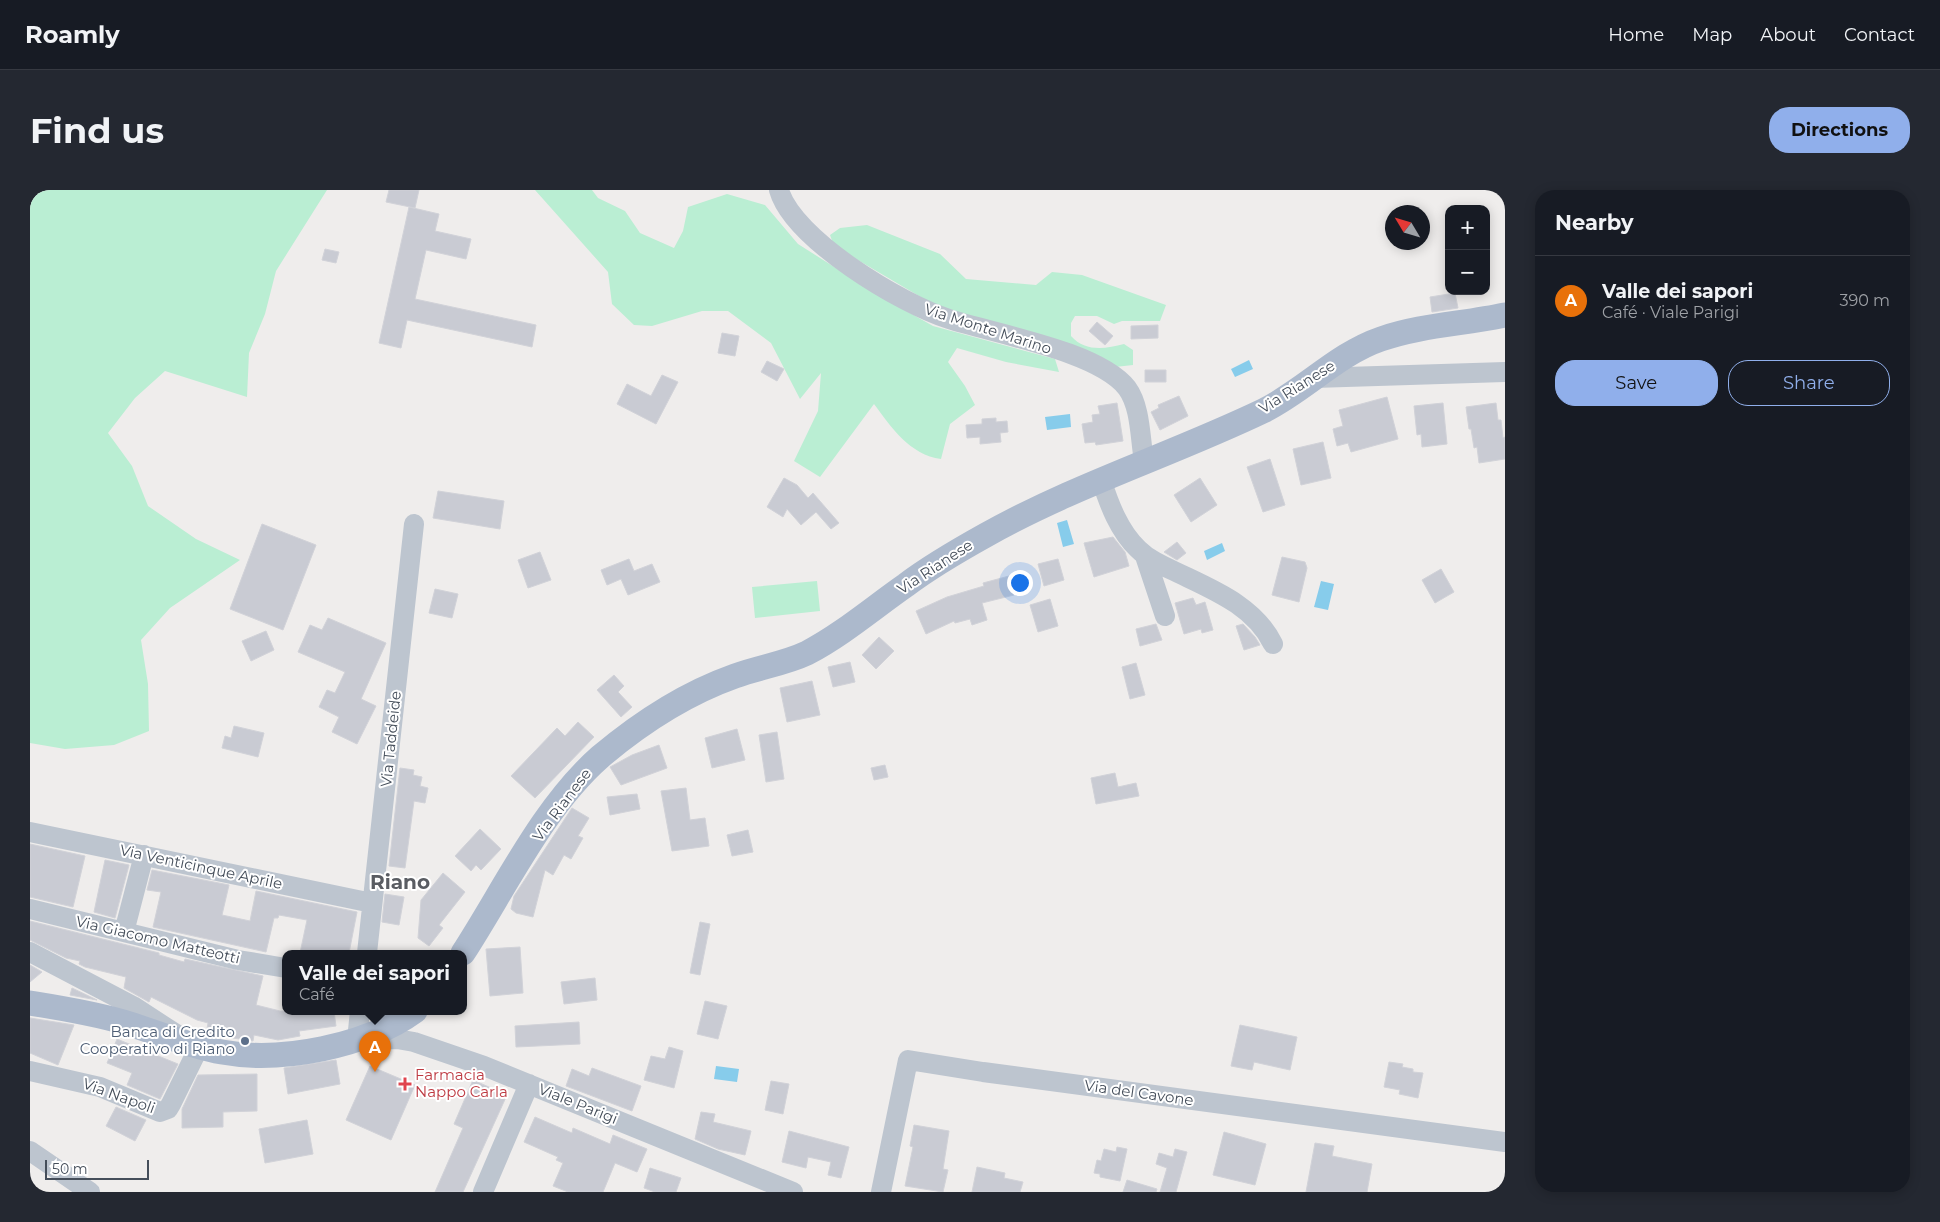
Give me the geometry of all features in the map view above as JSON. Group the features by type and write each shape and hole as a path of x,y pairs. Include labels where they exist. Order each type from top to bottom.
{"main road":[{"name":"Via Rianese","path":"465,950 557,805 585,771 615,745 659,715 704,689 733,676 783,662 807,652 842,632 912,580 952,555 1035,509 1264,410 1356,350 1384,338 1423,328 1505,314"},
{"path":"30,1003 101,1016 196,1046 231,1054 268,1055 310,1050 357,1040 400,1021 409,1015"}],"street":[{"name":"Via Monte Marino","path":"779,190 789,213 824,248 907,301 948,319 1068,354 1098,367 1115,377 1126,388 1134,401 1144,461"},
{"path":"1314,378 1505,372"},
{"path":"1101,479 1120,524 1131,541 1145,556 1248,610 1262,624 1273,644"},
{"name":"Via Taddeide","path":"367,950 414,524"},
{"path":"1145,556 1165,616"},
{"name":"Via Venticinque Aprile","path":"30,832 372,903"},
{"path":"124,932 144,855"},
{"name":"Via Giacomo Matteotti","path":"30,909 238,960 282,967"},
{"path":"30,952 133,1006 196,1046"},
{"path":"357,1040 360,1015"},
{"name":"Viale Parigi","path":"357,1040 392,1039 414,1042 529,1084 793,1192"},
{"name":"Via Napoli","path":"30,1071 100,1087 160,1112 168,1109 196,1046"},
{"name":"Via del Cavone","path":"880,1192 908,1060 983,1072 1505,1142"},
{"path":"483,1192 529,1084"},
{"path":"30,1151 90,1192"}],"green space":[{"path":"30,190 327,190 276,271 265,314 249,353 247,397 165,371 135,398 108,433 132,466 148,506 196,539 240,560 170,608 141,640 148,684 149,731 114,745 65,749 30,743"},
{"path":"535,190 592,190 598,198 625,211 640,233 674,248 683,231 688,207 727,194 765,205 798,244 880,296 933,326 1055,359 1059,372 1006,362 957,348 948,362 965,386 975,405 950,424 941,459 920,452 902,439 874,404 820,477 794,461 818,411 821,373 800,399 771,343 728,311 702,311 652,326 634,325 612,304 608,272"},
{"path":"867,225 940,254 966,279 1036,285 1052,272 1082,275 1166,305 1160,321 1122,321 1114,324 1097,316 1075,316 1071,323 1071,336 1083,345 1103,348 1124,344 1133,350 1133,365 1115,367 941,309 834,246 830,235 840,228"},
{"path":"817,581 820,611 755,618 752,587"}],"water":[{"path":"1249,360 1253,369 1235,377 1231,369"},
{"path":"1070,414 1071,427 1047,430 1045,417"},
{"path":"1067,520 1074,544 1063,547 1057,523"},
{"path":"1222,543 1225,551 1207,560 1204,551"},
{"path":"1321,581 1334,584 1328,610 1314,607"},
{"path":"716,1066 739,1069 737,1082 714,1079"}],"building":[{"path":"389,190 419,190 415,208 386,202"},
{"path":"409,207 439,214 435,231 471,239 466,259 426,250 415,299 536,325 532,347 407,320 401,348 379,343"},
{"path":"325,249 339,252 336,263 322,260"},
{"path":"1455,295 1458,308 1432,312 1430,297"},
{"path":"1097,322 1113,336 1105,345 1089,331"},
{"path":"1158,325 1158,338 1131,339 1131,326"},
{"path":"722,333 739,336 735,356 718,353"},
{"path":"767,361 784,369 777,381 761,372"},
{"path":"1145,370 1166,370 1166,382 1145,382"},
{"path":"662,375 678,382 656,424 617,404 627,384 651,396"},
{"path":"1179,396 1188,416 1160,430 1151,412 1159,408 1158,405"},
{"path":"1387,397 1398,439 1351,452 1348,443 1337,446 1333,429 1343,426 1339,410"},
{"path":"1117,403 1123,441 1096,445 1095,442 1085,443 1082,424 1093,422 1092,415 1100,414 1098,406"},
{"path":"1443,403 1447,444 1422,447 1421,434 1417,435 1414,406"},
{"path":"1496,403 1498,420 1501,420 1503,438 1505,437 1505,459 1479,463 1477,447 1474,448 1471,429 1469,429 1466,407"},
{"path":"996,418 996,422 1007,421 1008,432 1000,433 1001,442 980,444 980,437 967,438 966,425 982,424 982,419"},
{"path":"1323,442 1331,478 1301,485 1293,449"},
{"path":"1270,459 1285,505 1263,512 1247,467"},
{"path":"784,478 797,485 808,498 813,493 839,523 831,529 816,512 801,525 787,509 783,517 767,507"},
{"path":"1200,478 1217,505 1191,522 1174,495"},
{"path":"438,491 504,501 500,529 433,518"},
{"path":"262,524 316,545 283,630 230,609"},
{"path":"1113,537 1125,552 1129,566 1094,577 1084,543"},
{"path":"1177,542 1186,553 1177,560 1164,552"},
{"path":"540,552 551,580 528,588 518,560"},
{"path":"1282,557 1305,562 1307,568 1299,602 1272,595"},
{"path":"629,559 634,571 652,564 660,582 628,595 621,579 607,585 601,570"},
{"path":"1058,559 1064,580 1044,586 1038,564"},
{"path":"1441,569 1454,592 1435,603 1422,580"},
{"path":"1009,576 1014,595 982,603 987,620 972,625 970,619 955,623 954,621 926,634 916,611 947,597 984,586 983,583"},
{"path":"435,589 458,594 452,618 429,613"},
{"path":"1193,598 1196,605 1205,602 1213,630 1202,633 1201,629 1184,634 1175,603"},
{"path":"1050,599 1058,626 1038,632 1030,605"},
{"path":"328,618 386,643 361,699 376,706 357,744 332,732 339,717 319,707 327,690 335,693 345,672 298,652 310,625 322,630"},
{"path":"1156,624 1162,640 1140,646 1136,629"},
{"path":"1243,624 1260,645 1244,650 1236,626"},
{"path":"266,631 274,650 251,661 242,641"},
{"path":"879,637 894,651 876,669 862,655"},
{"path":"850,662 855,682 833,687 828,667"},
{"path":"1136,663 1145,695 1130,699 1122,667"},
{"path":"614,675 624,686 618,692 632,707 621,717 597,690"},
{"path":"812,681 820,715 787,722 780,688"},
{"path":"578,722 594,737 535,798 511,776 557,728 565,736"},
{"path":"234,726 264,733 258,757 222,748 225,736 231,738"},
{"path":"737,729 745,760 712,768 705,738"},
{"path":"777,732 784,779 766,782 759,735"},
{"path":"659,745 667,768 621,785 610,767 632,755"},
{"path":"885,765 888,777 874,780 871,768"},
{"path":"400,768 414,770 413,775 422,777 420,786 428,788 425,803 414,801 405,868 389,866"},
{"path":"1115,773 1118,787 1136,783 1139,796 1096,804 1091,778"},
{"path":"686,788 690,820 705,818 709,846 672,851 661,791"},
{"path":"637,794 640,809 610,815 607,797"},
{"path":"572,808 589,818 578,836 583,838 571,859 564,855 553,875 545,870 533,917 516,913 511,909 514,896"},
{"path":"480,829 501,849 481,870 476,865 471,871 455,856"},
{"path":"748,830 753,852 732,856 727,835"},
{"path":"30,844 85,856 73,907 30,897"},
{"path":"105,860 129,865 115,918 94,912"},
{"path":"152,870 229,885 222,915 250,921 256,891 357,912 350,950 301,950 307,920 279,915 278,918 274,918 266,952 153,927 161,892 147,890"},
{"path":"443,873 465,892 439,925 443,928 429,946 418,938 421,900"},
{"path":"385,894 404,897 399,925 382,922"},
{"path":"30,921 159,953 159,955 184,962 185,959 263,976 256,1005 282,1011 282,1015 335,1015 336,1026 299,1031 300,1036 278,1040 254,1035 253,1041 206,1034 208,1023 197,1020 151,997 149,1002 124,988 126,977 85,967 79,964 80,961 66,958 30,940"},
{"path":"700,922 710,924 700,975 690,973"},
{"path":"520,947 523,993 490,996 486,949"},
{"path":"30,965 42,972 30,982"},
{"path":"595,978 597,1000 564,1004 561,982"},
{"path":"72,988 97,1000 70,995"},
{"path":"705,1001 727,1006 718,1039 697,1034"},
{"path":"30,1018 74,1025 58,1065 30,1053"},
{"path":"579,1022 580,1044 516,1047 515,1026"},
{"path":"1240,1025 1297,1037 1290,1070 1254,1062 1252,1070 1231,1066"},
{"path":"117,1039 178,1064 160,1099 127,1085 132,1073 107,1063"},
{"path":"669,1047 683,1051 674,1088 644,1080 651,1056 665,1059"},
{"path":"336,1060 340,1084 288,1094 284,1068"},
{"path":"1389,1062 1403,1064 1402,1067 1413,1069 1413,1072 1423,1073 1418,1098 1399,1094 1400,1090 1384,1087"},
{"path":"370,1066 415,1085 391,1140 346,1120"},
{"path":"592,1068 641,1086 632,1111 566,1086 572,1069 589,1076"},
{"path":"257,1074 257,1111 223,1112 223,1127 182,1128 182,1109 198,1075"},
{"path":"473,1080 507,1095 463,1192 435,1192 463,1128 454,1124"},
{"path":"771,1081 789,1084 783,1114 765,1110"},
{"path":"116,1107 146,1120 135,1141 106,1126"},
{"path":"701,1112 715,1114 713,1122 751,1131 745,1155 718,1149 695,1139"},
{"path":"535,1117 572,1133 573,1128 610,1144 613,1135 647,1149 637,1172 615,1163 603,1192 568,1192 553,1186 563,1163 556,1160 558,1157 524,1142"},
{"path":"307,1120 313,1154 265,1163 259,1129"},
{"path":"914,1125 949,1131 943,1169 948,1170 943,1192 905,1186 913,1147 910,1146"},
{"path":"789,1131 849,1147 841,1178 828,1175 831,1162 808,1157 806,1168 782,1162"},
{"path":"1224,1132 1266,1144 1255,1185 1213,1175"},
{"path":"1315,1143 1334,1146 1332,1156 1372,1164 1367,1192 1306,1192"},
{"path":"1117,1147 1127,1149 1120,1181 1100,1177 1100,1174 1094,1173 1097,1160 1101,1161 1104,1149 1116,1152"},
{"path":"1175,1149 1187,1152 1176,1192 1160,1192 1167,1168 1156,1164 1159,1153 1173,1157"},
{"path":"977,1167 1005,1173 1004,1178 1023,1182 1020,1192 972,1192"},
{"path":"650,1168 681,1178 676,1192 655,1192 644,1188"},
{"path":"1127,1180 1157,1189 1156,1192 1123,1192"}],"place":[{"name":"Banca di Credito Cooperativo di Riano","path":"245,1041"},
{"name":"Valle dei sapori","path":"375,1072"},
{"name":"Farmacia Nappo Carla","path":"405,1084"}],"district":[{"name":"Riano","path":"400,882"}]}
